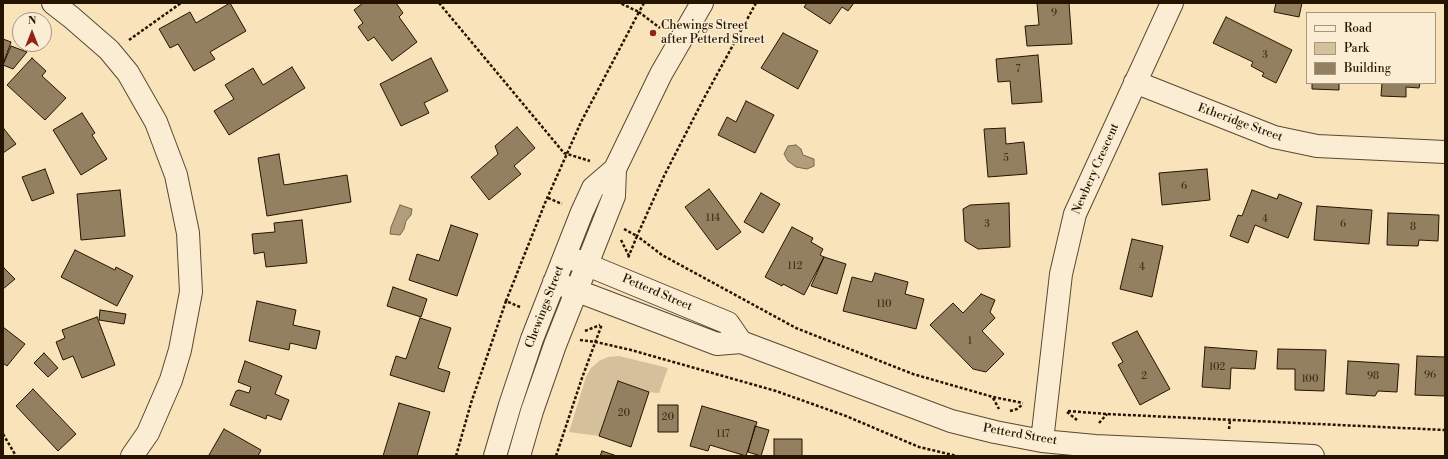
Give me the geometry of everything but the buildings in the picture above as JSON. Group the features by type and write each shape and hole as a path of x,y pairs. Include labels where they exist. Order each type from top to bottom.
{"street":[{"path":"53,3 72,16 111,53 128,73 156,122 176,176 188,233 191,292 180,350 171,380 148,433 132,456"},
{"name":"Chewings Street","path":"496,456 510,405 532,339 582,212 594,188 615,169 661,74 702,3"},
{"name":"Newbery Crescent","path":"1042,441 1061,274 1075,214 1172,3"},
{"name":"Etheridge Street","path":"1136,82 1274,137 1317,146 1445,152"},
{"name":"Chewings Street","path":"519,456 532,411 565,342 576,291 588,265 614,196 615,169"},
{"name":"Petterd Street","path":"565,255 728,323 741,342"},
{"name":"Petterd Street","path":"554,282 717,344 741,342 951,421 995,432 1042,441 1124,448 1313,456"},
{"path":"532,339 565,342"},
{"path":"510,405 532,411"}],"path":[{"path":"111,53 181,3"},
{"path":"439,3 564,153 615,169"},
{"path":"620,3 639,12 660,28"},
{"path":"456,456 471,403 506,300 545,202 581,122 644,3"},
{"path":"637,236 703,100 756,3"},
{"path":"619,225 637,236 662,255 796,328 913,374 993,397 1024,403 1017,409 1005,412"},
{"path":"621,238 629,256"},
{"path":"506,300 523,309"},
{"path":"556,456 602,324 582,333"},
{"path":"565,342 596,342 646,354 776,391 846,416 919,447 957,456"},
{"path":"993,397 1001,412"},
{"path":"1082,422 1078,421 1065,411 1445,430"},
{"path":"1096,426 1107,414"},
{"path":"3,434 16,456"}],"green space":[{"path":"619,356 668,368 659,393 649,392 618,381 599,436 569,432 586,377 591,368 599,361 608,357"}],"shaded area":[{"path":"796,145 801,149 803,155 814,159 814,166 807,169 796,167 788,161 784,154 788,146"},
{"path":"400,205 412,209 411,215 406,221 404,229 400,235 390,234 391,227"}],"place":[{"name":"Chewings Street after Petterd Street","path":"653,33"}]}
